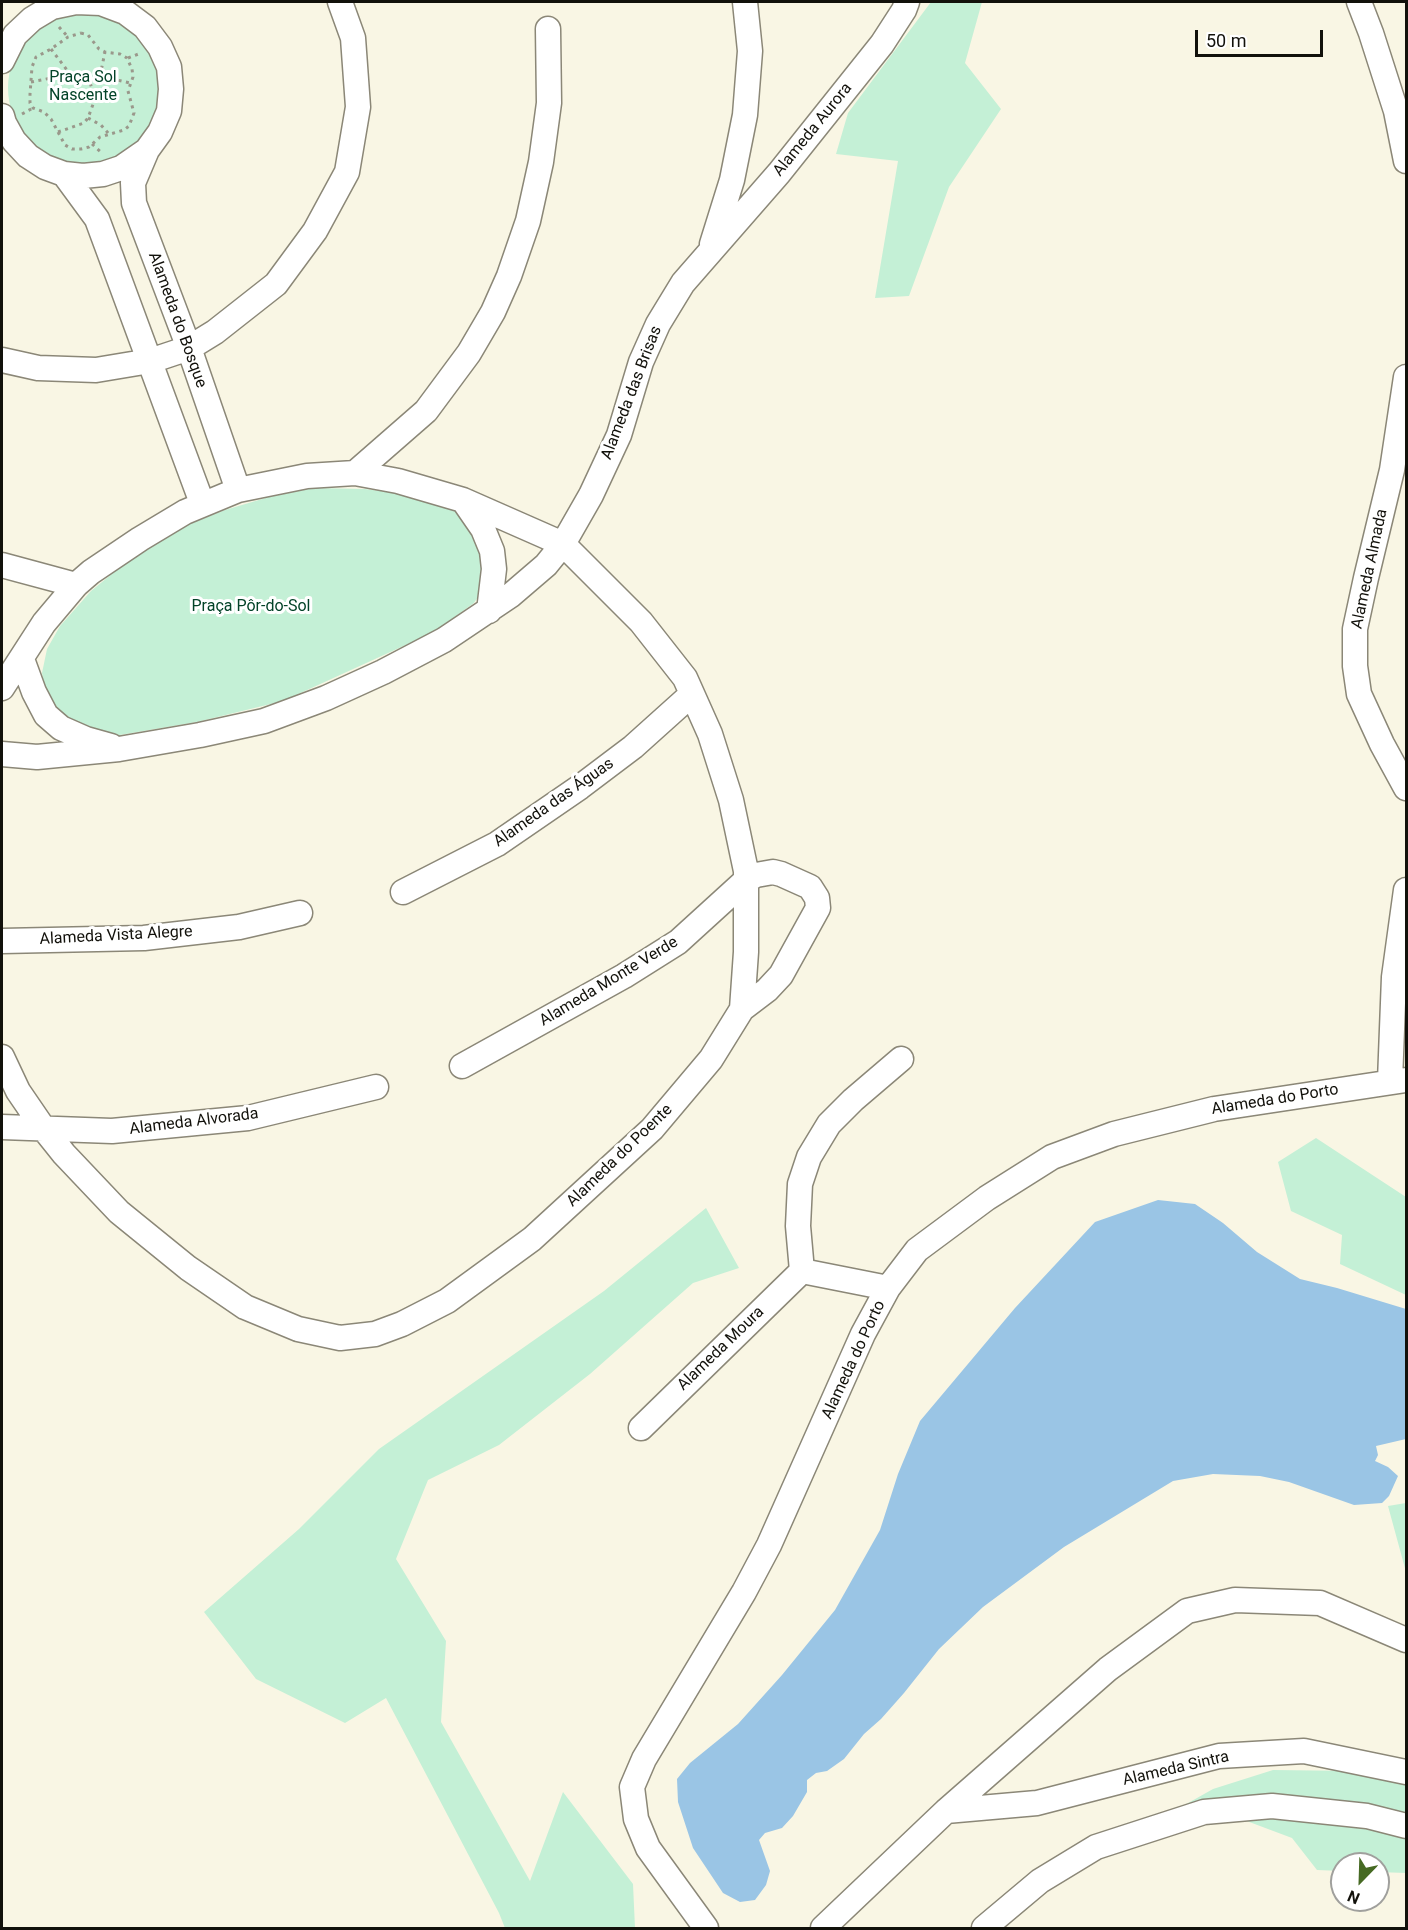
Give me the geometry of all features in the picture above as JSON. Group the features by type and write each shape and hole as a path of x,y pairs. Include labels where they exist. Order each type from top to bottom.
{"street":[{"path":"2,61 15,35 32,19 52,8 76,2 101,3 125,12 145,27 160,47 169,67 171,89 169,111 160,132 147,150 121,168 103,174 83,176 64,174 45,167 28,156 14,141 2,116"},
{"path":"2,360 38,368 96,370 150,361 189,348 215,332 276,284 315,231 347,172 358,107 353,38 340,2"},
{"name":"Alameda das Brisas","path":"564,544 591,495 619,435 641,362 658,324 683,283 710,252 732,180 745,115 750,51 745,2"},
{"name":"Alameda Aurora","path":"710,252 779,173 882,44 907,2"},
{"path":"1359,2 1396,111 1407,161"},
{"path":"355,473 426,411 469,353 493,312 528,221 541,162 549,103 548,29"},
{"name":"Alameda do Bosque","path":"147,150 133,183 134,203 189,348 238,489"},
{"path":"64,174 97,219 202,503"},
{"name":"Alameda Almada","path":"1407,377 1402,428 1365,578 1355,629 1355,666 1359,694 1382,744 1407,788"},
{"name":"Alameda do Poente","path":"2,688 44,623 76,585 91,572 140,539 202,503 238,489 307,476 355,473 398,482 463,500 564,544 641,622 685,678 710,734 731,800 746,871 746,952 742,1009 711,1059 652,1129 532,1239 447,1301 402,1324 375,1334 340,1338 298,1329 245,1307 188,1268 119,1212 64,1154 18,1091 2,1057"},
{"path":"463,500 483,529 492,551 494,569 489,611"},
{"path":"11,755 38,757 119,748 200,735 264,721 326,698 444,640 489,611 546,565 564,544"},
{"path":"2,565 76,585"},
{"path":"22,659 34,692 46,715 60,728 86,739 119,748"},
{"name":"Alameda das Águas","path":"402,892 497,844 633,747 692,694"},
{"path":"11,755 33,750 44,730 46,715"},
{"path":"742,1009 767,990 781,975 816,913 818,902 810,888 781,874 763,873 745,881"},
{"name":"Alameda Monte Verde","path":"462,1066 624,976 678,942 745,881"},
{"path":"1399,1081 1394,977 1407,890"},
{"name":"Alameda Vista Alegre","path":"2,941 144,938 239,927 300,913"},
{"path":"888,1288 802,1271 798,1226 800,1184 809,1158 829,1124 901,1059"},
{"name":"Alameda do Porto","path":"706,1929 689,1918 648,1848 636,1819 632,1787 644,1759 744,1592 769,1545 863,1334 888,1288 917,1250 987,1198 1052,1157 1114,1134 1214,1109 1399,1081"},
{"name":"Alameda Alvorada","path":"2,1127 112,1131 248,1118 376,1087"},
{"name":"Alameda Moura","path":"641,1428 802,1271"},
{"path":"823,1929 946,1811 1108,1669 1187,1611 1234,1600 1320,1603 1407,1640"},
{"name":"Alameda Sintra","path":"946,1811 1037,1803 1219,1756 1304,1751 1407,1772"},
{"path":"984,1929 1040,1881 1096,1847 1204,1812 1272,1806 1367,1816 1407,1827"}],"path":[{"path":"81,33 88,35 99,49 127,58 132,69 133,77 130,83 129,98 134,113 132,120 124,130 100,137 89,147 72,149 65,145 51,119 44,112 33,108 30,103 32,67 36,57 51,49 71,35 81,33"},
{"path":"51,49 70,74"},
{"path":"100,76 105,52"},
{"path":"31,82 70,74 89,79 100,76 130,83"},
{"path":"58,132 84,123 88,118 95,99 89,79"},
{"path":"88,118 101,125 109,134"}],"green space":[{"path":"931,2 982,2 965,63 1001,109 949,187 909,296 875,298 898,161 836,154 848,113"},
{"name":"Praça Sol Nascente","path":"84,12 113,18 138,34 154,59 160,88 154,117 138,142 113,158 84,164 55,158 30,142 14,117 8,88 14,59 30,34 55,18"},
{"name":"Praça Pôr-do-Sol","path":"314,488 365,489 411,495 451,505 484,534 487,583 474,603 432,633 283,701 197,722 108,737 60,716 46,696 42,673 47,649 60,626 91,591 135,555 177,529 225,510 269,497"},
{"path":"1316,1138 1406,1197 1406,1295 1340,1264 1342,1235 1291,1211 1278,1162"},
{"path":"706,1208 739,1268 693,1283 590,1374 499,1445 428,1480 396,1559 446,1641 441,1722 530,1881 563,1792 633,1884 635,1928 505,1928 386,1698 345,1723 256,1679 204,1612 299,1529 379,1449 604,1291"},
{"path":"1406,1503 1406,1572 1388,1506"},
{"path":"1273,1770 1359,1771 1406,1780 1406,1873 1390,1872 1390,1852 1330,1852 1330,1871 1317,1870 1292,1838 1244,1820 1142,1829 1213,1789"}],"water":[{"path":"1158,1200 1195,1204 1223,1223 1257,1252 1300,1279 1406,1309 1406,1439 1376,1446 1378,1455 1375,1461 1388,1467 1398,1476 1389,1496 1382,1503 1354,1505 1289,1482 1260,1476 1213,1474 1173,1481 1064,1547 983,1607 939,1649 904,1693 864,1734 844,1759 827,1771 816,1773 807,1780 807,1792 793,1816 782,1828 765,1833 759,1840 770,1871 766,1885 755,1900 740,1902 723,1893 693,1848 678,1802 677,1779 690,1763 738,1724 835,1610 880,1530 898,1474 920,1421 1015,1308 1095,1222"}]}
